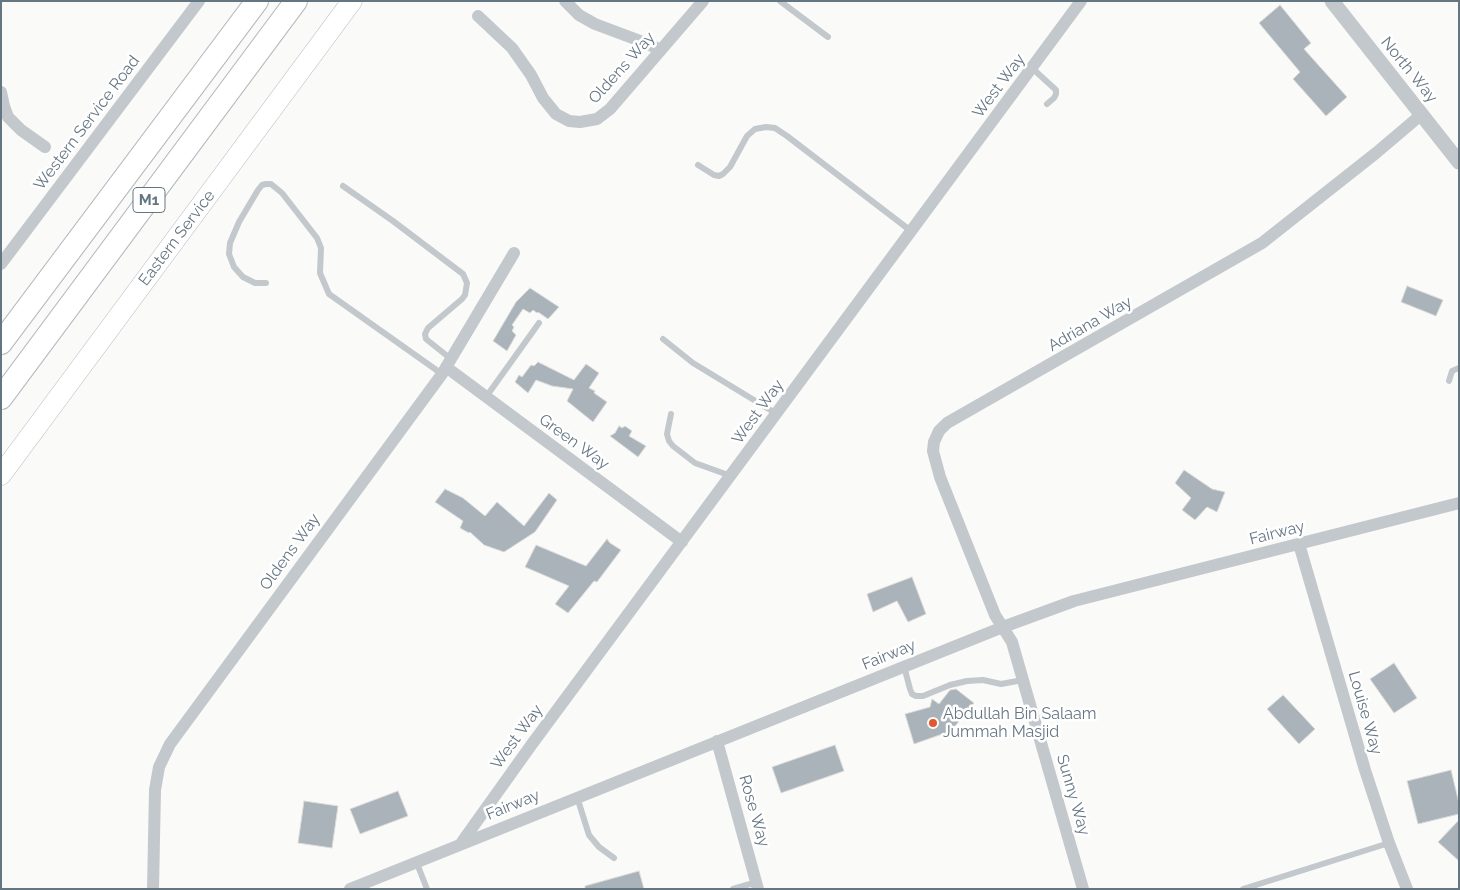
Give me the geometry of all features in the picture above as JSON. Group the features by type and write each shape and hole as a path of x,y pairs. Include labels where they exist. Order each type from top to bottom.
{"highway":[{"name":"M1","path":"1,342 257,1"},
{"name":"M1","path":"1,398 296,1"}],"main road":[{"name":"Eastern Service","path":"1,475 352,1"}],"street":[{"name":"Western Service Road","path":"1,264 199,1"},
{"path":"565,1 579,15 595,24 661,50"},
{"name":"Oldens Way","path":"478,16 512,48 531,75 543,98 556,114 569,121 588,121 604,115 703,1"},
{"name":"West Way","path":"462,842 532,744 778,414 1081,1"},
{"name":"North Way","path":"1332,1 1459,162"},
{"path":"1,92 5,112 8,117 21,130 45,147"},
{"name":"Adriana Way","path":"1003,627 995,615 940,477 933,451 934,442 939,431 947,423 1262,243 1422,114"},
{"name":"Oldens Way","path":"153,889 155,790 159,767 164,754 181,727 446,367 514,253"},
{"name":"Green Way","path":"446,367 682,542"},
{"name":"Fairway","path":"350,889 462,842 904,666 1074,601 1459,503"},
{"name":"Louise Way","path":"1300,544 1365,770 1389,843 1407,889"},
{"name":"Sunny Way","path":"1003,627 1012,642 1083,889"},
{"name":"Rose Way","path":"717,741 758,886"}],"lane":[{"path":"780,1 828,37"},
{"path":"1032,68 1056,90 1054,98 1047,104"},
{"path":"698,165 719,176 730,167 747,136 755,129 775,128 911,231"},
{"path":"266,283 255,283 243,276 234,267 229,254 230,243 258,190 262,185 271,184 282,193 317,238 321,248 320,274 329,294 446,367"},
{"path":"344,186 401,226 463,274 467,283 465,295 428,328 425,334 426,339 446,367"},
{"path":"486,397 539,323"},
{"path":"663,339 693,363 778,414"},
{"path":"1449,380 1452,372 1459,368"},
{"path":"671,414 668,434 669,441 673,446 695,462 731,476"},
{"path":"904,666 910,689 912,694 916,696 923,696 967,680 983,680 1001,684 1023,680"},
{"path":"577,797 589,835 599,847 614,858"},
{"path":"1243,889 1389,843"},
{"path":"416,862 427,889"},
{"path":"733,889 758,886"}],"building":[{"path":"1280,5 1311,43 1304,49 1347,97 1326,116 1293,79 1300,72 1259,23"},
{"path":"1407,286 1443,300 1436,316 1401,302"},
{"path":"530,288 559,307 548,319 533,310 530,313 523,309 512,325 514,327 512,331 516,335 507,351 493,341 516,302"},
{"path":"538,362 574,380 586,364 599,373 589,388 607,402 593,422 567,401 573,389 552,386 536,380 528,393 515,382 519,375 522,377 531,365 534,366"},
{"path":"619,426 622,428 625,426 632,431 629,436 646,446 638,457 610,436 615,433"},
{"path":"1184,470 1212,489 1225,492 1217,512 1207,507 1195,520 1182,510 1191,498 1175,483"},
{"path":"445,489 463,498 485,516 497,502 524,526 549,493 557,500 535,532 504,552 484,545 470,532 460,528 463,521 435,502"},
{"path":"607,539 621,550 597,582 594,581 568,613 555,604 569,586 525,567 536,545 586,566"},
{"path":"912,577 926,614 908,622 897,601 873,612 867,594"},
{"path":"1394,663 1417,698 1394,713 1370,679"},
{"name":"Abdullah Bin Salaam Jummah Masjid","path":"956,689 974,703 951,731 914,744 905,714 930,707 932,699 939,704 950,690"},
{"path":"1283,695 1315,729 1299,744 1267,709"},
{"path":"835,745 844,771 781,793 772,767"},
{"path":"1451,770 1459,803 1459,814 1418,824 1407,781"},
{"path":"398,791 408,816 360,834 350,809"},
{"path":"304,801 338,806 332,848 298,843"},
{"path":"1459,820 1459,861 1438,842"},
{"path":"639,871 644,889 585,889 585,886"}],"place":[{"name":"Abdullah Bin Salaam Jummah Masjid","path":"933,723"}]}
